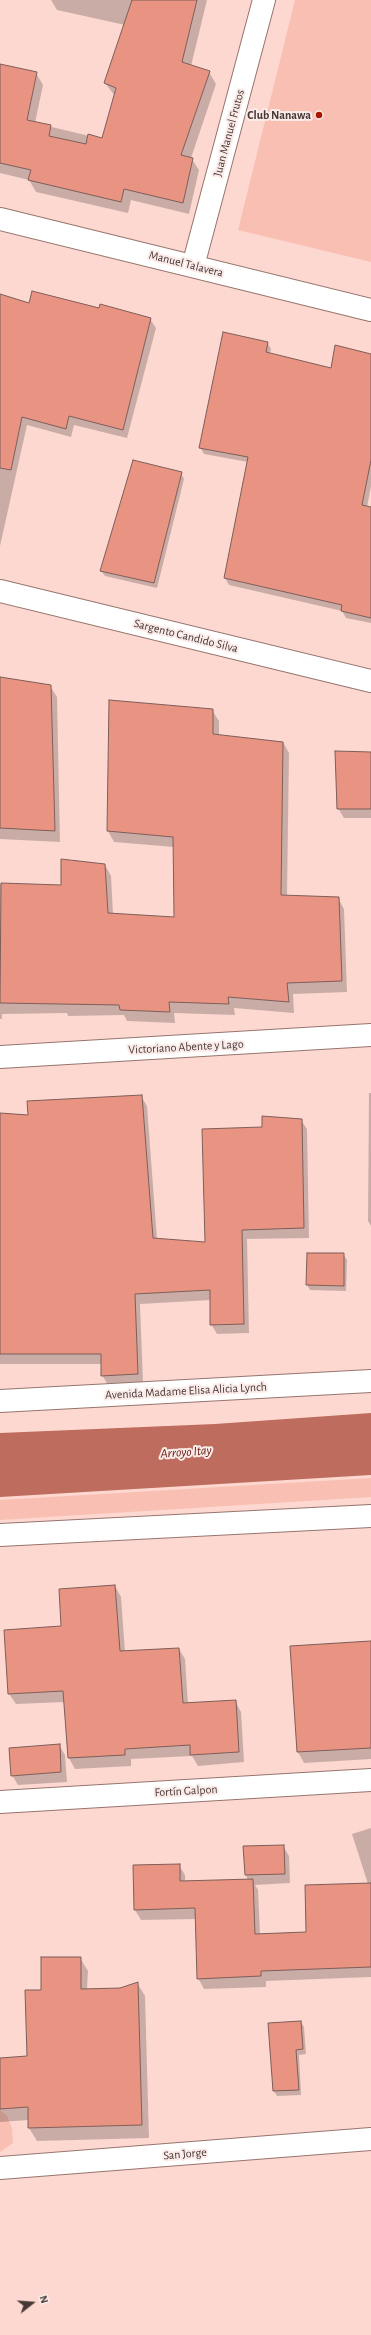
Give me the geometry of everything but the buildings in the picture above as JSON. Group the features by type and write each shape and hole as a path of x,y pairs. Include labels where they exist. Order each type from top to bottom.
{"main road":[{"name":"Juan Manuel Frutos","path":"193,266 264,0"},
{"name":"Manuel Talavera","path":"0,219 371,310"},
{"name":"Sargento Candido Silva","path":"0,591 371,681"},
{"name":"Victoriano Abente y Lago","path":"0,1057 371,1035"},
{"name":"Avenida Madame Elisa Alicia Lynch","path":"0,1401 371,1382"},
{"path":"0,1535 371,1516"},
{"name":"Fortín Galpon","path":"0,1802 371,1780"},
{"name":"San Jorge","path":"0,2168 371,2139"}],"shaded area":[{"name":"Club Nanawa","path":"295,0 371,0 371,262 238,230"},
{"path":"371,1478 371,1497 0,1520 0,1500"},
{"path":"0,2110 7,2116 12,2128 13,2143 0,2152"}],"water":[{"name":"Arroyo Itay","path":"371,1413 371,1475 0,1497 0,1433 215,1424"}],"place":[{"name":"Club Nanawa","path":"319,115"}]}
